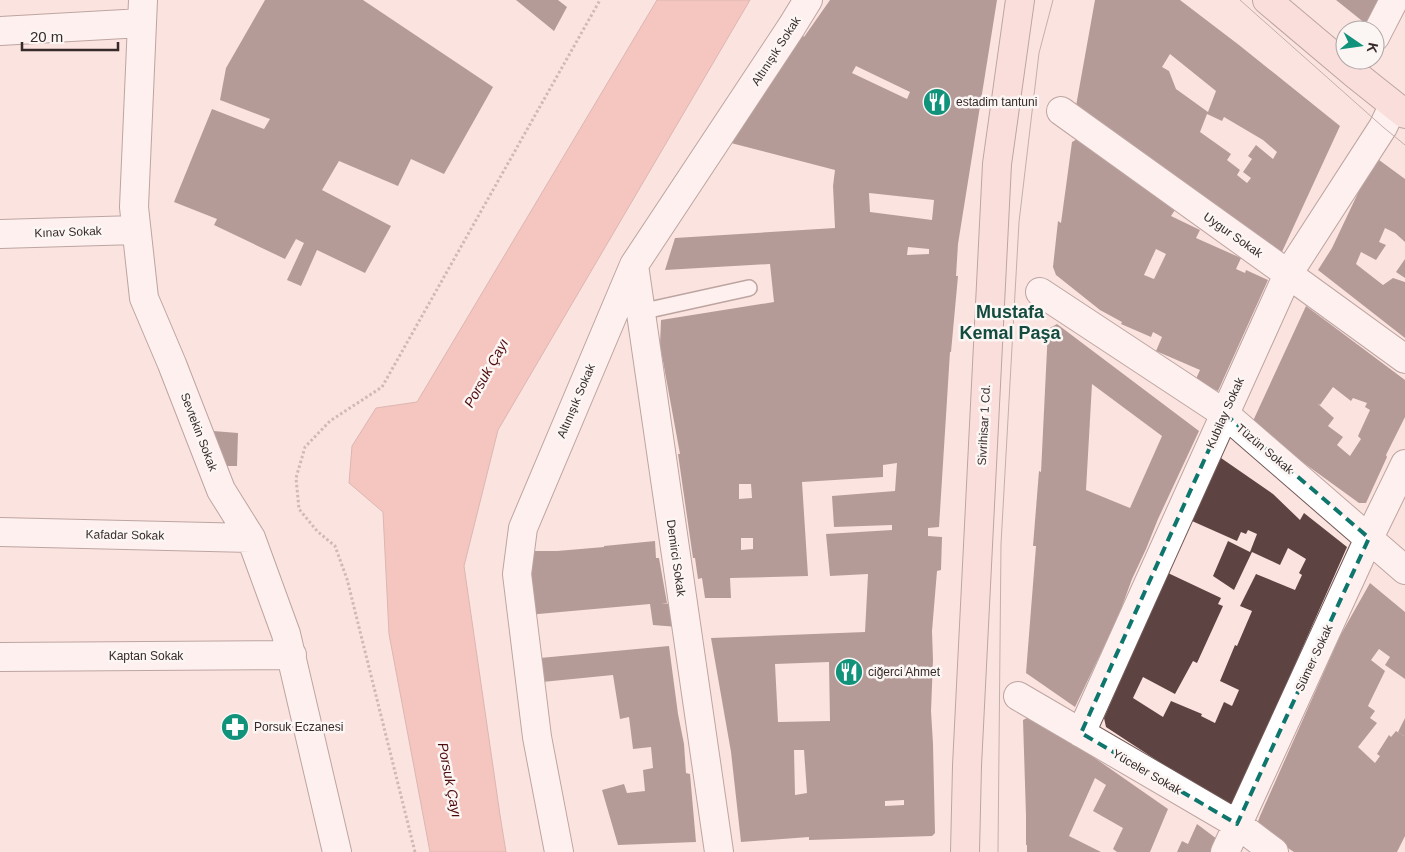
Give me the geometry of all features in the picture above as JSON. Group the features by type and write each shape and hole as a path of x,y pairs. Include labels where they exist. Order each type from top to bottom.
{"main road":[{"path":"1267,0 1335,50"},
{"name":"Sivrihisar 1 Cd.","path":"965,852 966,766 997,164 1021,5"},
{"path":"1362,70 1399,110"}],"street":[{"name":"Altınışık Sokak","path":"558,852 537,736 517,574 523,528 634,265 808,0"},
{"path":"1384,20 1394,0"},
{"path":"0,31 142,11"},
{"name":"Sevtekin Sokak","path":"142,11 134,207 144,298 221,490 251,538 286,634 337,852"},
{"name":"Kubilay Sokak","path":"1081,733 1288,274 1383,127 1399,110"},
{"name":"Uygur Sokak","path":"1060,111 1405,359"},
{"name":"Kınav Sokak","path":"0,234 136,230"},
{"name":"Demirci Sokak","path":"634,265 719,852"},
{"name":"Tüzün Sokak","path":"1040,292 1225,414 1405,570"},
{"name":"Sümer Sokak","path":"1226,852 1237,824 1405,464"},
{"name":"Kafadar Sokak","path":"0,532 251,538"},
{"name":"Kaptan Sokak","path":"0,657 292,655"},
{"name":"Yüceler Sokak","path":"1018,696 1237,824 1274,852"}],"lane":[{"path":"640,312 749,288"}],"path":[{"path":"415,852 347,579 335,546 317,531 299,509 296,478 305,447 330,421 382,387 600,0"}],"highlighted area":[{"path":"1225,414 1369,538 1237,824 1081,733"}],"water":[{"name":"Porsuk Çayı","path":"657,0 750,0 498,430 464,566 506,852 430,852 389,634 383,512 349,483 352,446 376,408 417,402"}],"building":[{"path":"265,0 363,0 493,87 444,174 411,159 398,186 339,161 322,190 391,226 365,273 317,250 301,286 287,280 304,243 296,239 285,259 214,225 217,219 174,202 212,109 264,129 270,119 220,100 226,68"},
{"path":"516,0 558,0 567,7 554,31"},
{"path":"830,0 997,0 958,244 956,276 958,276 950,352 939,527 928,528 928,536 942,537 941,570 937,571 932,631 931,711 935,833 932,836 809,840 809,837 741,842 731,752 711,638 865,632 868,574 830,576 826,534 892,530 892,525 834,527 832,496 895,491 897,463 883,465 883,477 802,482 808,576 730,578 731,598 705,598 702,578 698,579 695,558 693,558 678,454 680,454 660,345 661,320 774,302 770,264 665,270 675,238 835,228 833,186 835,170 731,143 792,47 794,48 802,34 804,37","holes":["856,66 910,92 907,99 852,73","869,193 934,200 932,220 870,212","908,247 929,249 929,254 907,255","739,484 751,484 752,498 739,499","741,538 753,538 753,549 741,550","829,662 830,721 778,722 775,664","794,750 804,750 807,793 795,795","904,800 904,805 885,806 885,801"]},
{"path":"1095,0 1180,0 1340,126 1281,254 1076,106","holes":["1170,54 1216,91 1208,112 1176,89 1169,71 1162,67","1207,114 1222,121 1224,117 1263,140 1277,152 1273,159 1256,145 1248,156 1252,159 1243,172 1251,178 1247,183 1237,175 1240,170 1227,160 1231,154 1200,132"]},
{"path":"1336,0 1384,0 1375,20 1361,20"},
{"path":"1079,138 1175,210 1171,216 1200,230 1196,238 1241,258 1236,269 1245,273 1246,270 1268,280 1218,391 1195,381 1200,370 1156,351 1162,337 1153,332 1151,337 1121,324 1122,322 1100,310 1056,275 1053,267 1058,221 1061,223 1072,142","holes":["1156,249 1166,254 1154,279 1144,275"]},
{"path":"1375,157 1405,179 1405,242 1395,233 1385,228 1379,242 1386,245 1376,260 1361,252 1356,264 1383,285 1393,278 1405,282 1405,338 1318,270 1332,248"},
{"path":"1405,259 1405,278 1396,272"},
{"path":"1306,306 1405,380 1405,417 1386,455 1387,457 1366,503 1359,503 1290,453 1253,421","holes":["1333,387 1351,401 1353,398 1367,403 1365,407 1370,410 1358,436 1361,439 1350,456 1337,445 1343,437 1328,426 1334,418 1317,403 1320,405"]},
{"path":"1057,324 1199,431 1132,579 1122,609 1075,707 1026,673 1036,546 1033,546 1039,471 1041,472 1048,329","holes":["1092,384 1162,436 1130,508 1086,490"]},
{"path":"213,431 238,433 237,466 225,466"},
{"path":"1221,458 1273,494 1300,520 1304,513 1347,547 1231,809 1106,727 1104,718 1168,573 1221,598 1218,604 1223,606 1197,663 1193,661 1175,694 1143,677 1133,698 1163,717 1171,701 1202,714 1201,716 1215,723 1224,702 1232,706 1239,690 1220,681 1252,611 1240,606 1256,574 1295,590 1302,575 1299,573 1306,559 1288,548 1280,565 1252,552 1234,590 1213,576 1228,541 1250,552 1257,534 1248,530 1246,534 1241,532 1237,541 1192,521"},
{"path":"655,541 656,558 659,558 667,603 661,604 676,603 678,627 653,625 650,604 527,615 524,551 557,551"},
{"path":"1370,583 1405,612 1405,679 1385,665 1390,657 1379,649 1371,660 1385,671 1368,706 1375,711 1370,718 1377,723 1358,747 1375,763 1380,756 1377,754 1389,735 1391,737 1396,731 1404,736 1398,732 1405,718 1405,836 1397,852 1294,852 1256,827 1340,636"},
{"path":"669,646 684,744 686,773 690,774 696,842 618,845 602,790 624,784 627,793 645,791 643,770 653,768 651,747 633,749 629,717 620,719 613,675 532,683 529,659"},
{"path":"1033,715 1168,809 1150,852 1117,852 1113,849 1123,828 1093,811 1106,785 1095,778 1069,836 1101,852 1027,852 1023,720"},
{"path":"1197,824 1217,839 1211,852 1177,852 1182,841 1188,844"}],"tram line":[{"path":"998,852 1001,544 1019,222 1039,53 1053,0"},
{"path":"1240,0 1405,145"}],"place":[{"name":"estadim tantuni","path":"937,102"},
{"name":"ciğerci Ahmet","path":"849,672"},
{"name":"Porsuk Eczanesi","path":"235,727"}],"district":[{"name":"Mustafa Kemal Paşa","path":"1010,322"}]}
